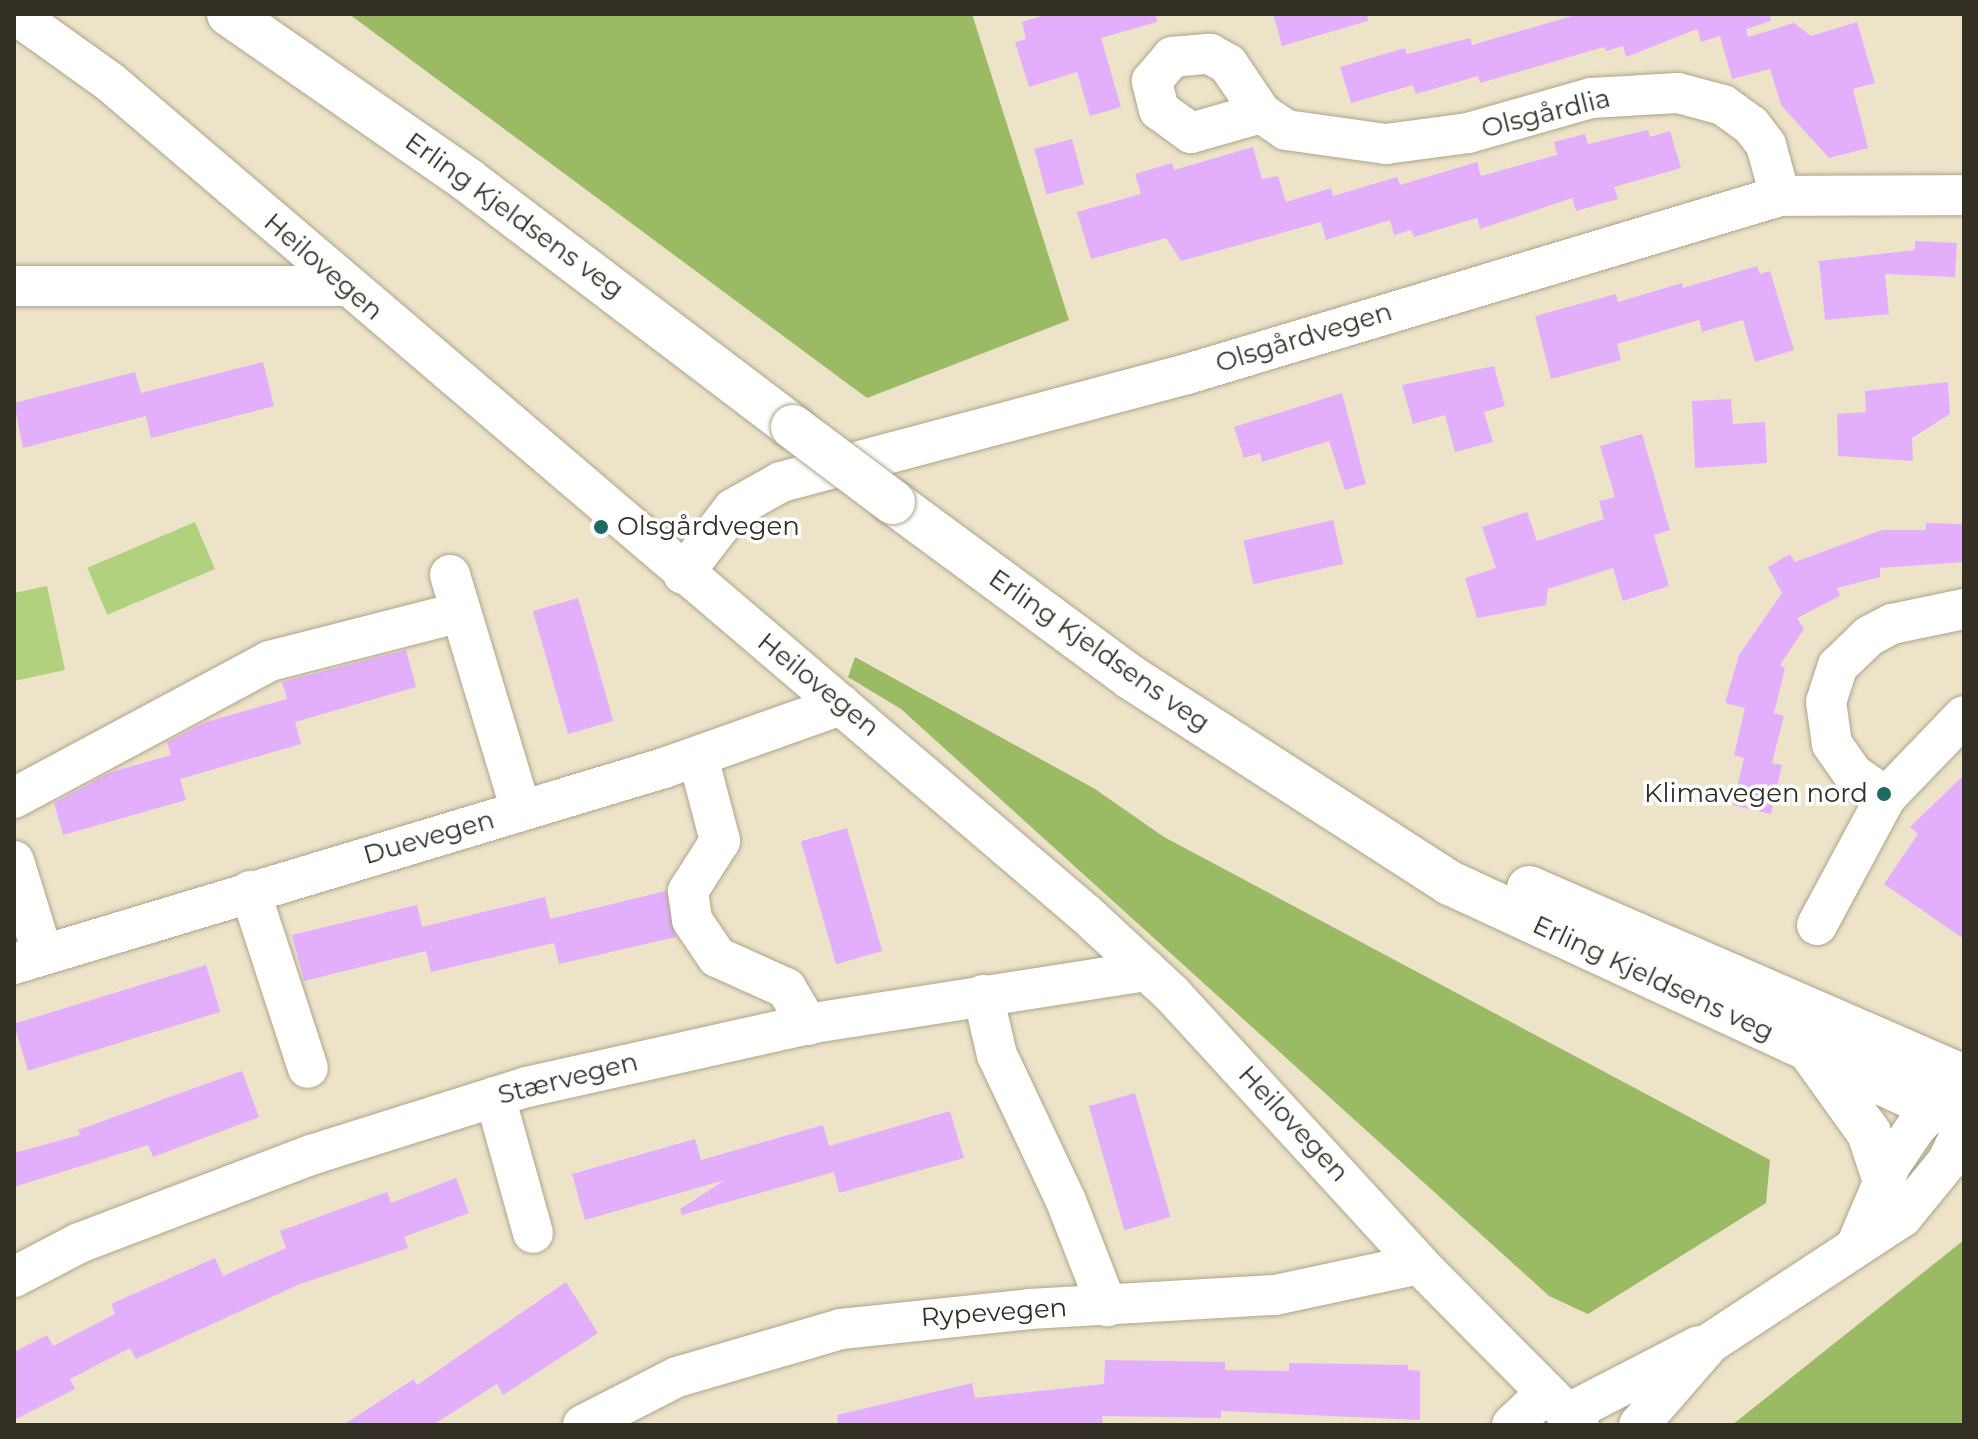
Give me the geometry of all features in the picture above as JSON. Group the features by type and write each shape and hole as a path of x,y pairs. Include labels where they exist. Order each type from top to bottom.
{"highway":[{"name":"Erling Kjeldsens veg","path":"229,14 469,181 1130,677 1353,815 1450,883 1812,1053 1958,1102"},
{"name":"Erling Kjeldsens veg","path":"1353,815 1432,843 1958,1102"},
{"path":"1812,1053 1869,1133 1884,1178"}],"street":[{"name":"Heilovegen","path":"15,14 110,82 344,286 841,705 1147,971 1419,1264 1564,1411"},
{"name":"Olsgårdlia","path":"1261,113 1306,135 1386,144 1468,133 1591,98 1678,93 1723,105 1751,125 1766,145 1780,196"},
{"name":"Olsgårdvegen","path":"683,574 733,509 781,482 1187,374 1780,196 1964,195"},
{"path":"14,286 344,286"},
{"path":"14,798 270,661 456,594 521,810"},
{"path":"1886,797 1853,774 1832,744 1826,702 1838,666 1869,636 1892,624 1964,609"},
{"name":"Duevegen","path":"28,959 698,757 841,705"},
{"path":"1817,925 1886,797 1964,716"},
{"path":"698,757 720,841 688,891 692,920 717,957 786,988 808,1025"},
{"path":"14,861 28,959"},
{"path":"250,891 308,1068"},
{"name":"Stærvegen","path":"14,1277 79,1243 296,1160 495,1097 808,1025 1147,971"},
{"path":"983,995 997,1055 1066,1201 1107,1306"},
{"path":"495,1097 533,1233"},
{"path":"1856,1246 1884,1178 1958,1102"},
{"path":"1512,1425 1564,1411 1648,1367 1710,1343 1909,1209 1947,1162 1958,1102"},
{"name":"Rypevegen","path":"583,1425 677,1377 789,1340 899,1320 1275,1295 1419,1264"},
{"path":"1639,1425 1710,1343"}],"green space":[{"path":"349,14 972,14 1069,320 867,398"},
{"path":"195,522 215,569 107,615 87,568"},
{"path":"47,586 65,670 14,681 14,593"},
{"path":"855,657 1095,789 1164,837 1770,1160 1766,1203 1588,1314 1549,1296 901,709 848,677"},
{"path":"1964,1240 1964,1425 1732,1425"}],"building":[{"path":"1048,14 1156,14 1157,22 1101,38 1121,107 1090,116 1077,72 1029,87 1015,42 1026,39 1022,22"},
{"path":"1273,14 1367,14 1368,21 1282,46"},
{"path":"1579,14 1770,14 1771,21 1746,29 1748,37 1794,23 1811,36 1857,22 1875,83 1853,89 1868,148 1829,158 1781,105 1770,69 1732,79 1720,36 1701,42 1697,29 1626,57 1623,46 1606,51 1604,47 1480,83 1478,76 1416,94 1413,85 1351,103 1340,67 1405,48 1407,54 1470,38 1472,45"},
{"path":"1648,130 1650,137 1670,131 1681,168 1614,187 1618,199 1576,211 1572,198 1480,229 1477,218 1414,237 1411,230 1394,235 1390,220 1326,240 1321,222 1181,261 1166,238 1091,259 1077,212 1141,194 1135,174 1172,163 1174,170 1253,147 1262,179 1278,176 1286,202 1331,188 1333,196 1397,177 1400,185 1477,162 1481,176 1557,155 1554,142 1585,134 1588,144"},
{"path":"1072,139 1084,184 1046,194 1034,149"},
{"path":"1915,241 1957,243 1955,277 1885,274 1889,314 1825,320 1819,261 1915,250"},
{"path":"1757,266 1760,274 1770,271 1794,350 1755,362 1743,320 1702,332 1699,320 1617,344 1621,360 1551,379 1535,316 1616,294 1618,302 1682,283 1683,288"},
{"path":"263,362 274,406 151,438 146,416 23,448 14,403 135,372 141,393"},
{"path":"1494,366 1505,406 1484,412 1493,442 1455,452 1445,415 1413,424 1402,385"},
{"path":"1948,382 1950,414 1912,438 1913,461 1838,456 1837,414 1866,412 1865,391"},
{"path":"1342,393 1366,484 1345,490 1329,441 1262,462 1260,453 1244,458 1234,427"},
{"path":"1731,399 1733,424 1765,422 1767,463 1695,468 1692,401"},
{"path":"1642,434 1670,530 1654,535 1669,586 1623,601 1613,568 1548,589 1546,605 1477,618 1465,578 1496,568 1482,527 1527,512 1537,541 1604,519 1599,501 1615,497 1600,446"},
{"path":"1333,520 1343,564 1253,585 1243,541"},
{"path":"1926,523 1964,524 1964,562 1880,568 1880,577 1837,588 1840,596 1797,618 1804,629 1780,665 1785,668 1774,713 1784,716 1772,763 1782,765 1771,814 1733,805 1744,758 1734,755 1745,708 1725,703 1739,655 1782,593 1768,567 1790,554 1795,562 1882,530 1926,530"},
{"path":"578,598 613,721 568,734 533,611"},
{"path":"406,650 416,687 295,722 301,744 180,779 186,800 63,835 54,803 111,772 171,755 167,742 206,722 287,699 282,682"},
{"path":"1964,775 1964,939 1884,884 1918,834 1910,827"},
{"path":"847,828 882,951 836,964 801,841"},
{"path":"666,891 676,937 559,964 554,943 431,972 426,951 304,981 292,935 417,905 422,927 545,897 550,919"},
{"path":"206,965 220,1012 28,1071 14,1024"},
{"path":"242,1071 259,1117 153,1157 148,1145 14,1187 14,1153 80,1135 78,1130"},
{"path":"1135,1093 1171,1217 1124,1230 1089,1106"},
{"path":"950,1111 964,1158 839,1193 834,1172 682,1215 680,1209 725,1180 585,1220 572,1174 695,1139 701,1160 823,1125 829,1146"},
{"path":"456,1178 469,1213 404,1237 408,1248 300,1284 136,1359 130,1348 70,1379 75,1389 14,1420 14,1352 47,1335 53,1346 115,1314 111,1304 215,1258 223,1276 286,1248 280,1231 387,1192 391,1203"},
{"path":"566,1282 598,1333 503,1395 497,1384 433,1425 343,1425 414,1379 417,1385"},
{"path":"1105,1360 1225,1362 1225,1370 1289,1371 1289,1363 1408,1365 1408,1370 1420,1371 1420,1420 1221,1411 1221,1418 1102,1416 1103,1425 838,1425 837,1415 972,1383 975,1398 1104,1384"}],"place":[{"name":"Olsgårdvegen","path":"601,527"},
{"name":"Klimavegen nord","path":"1884,794"}]}
